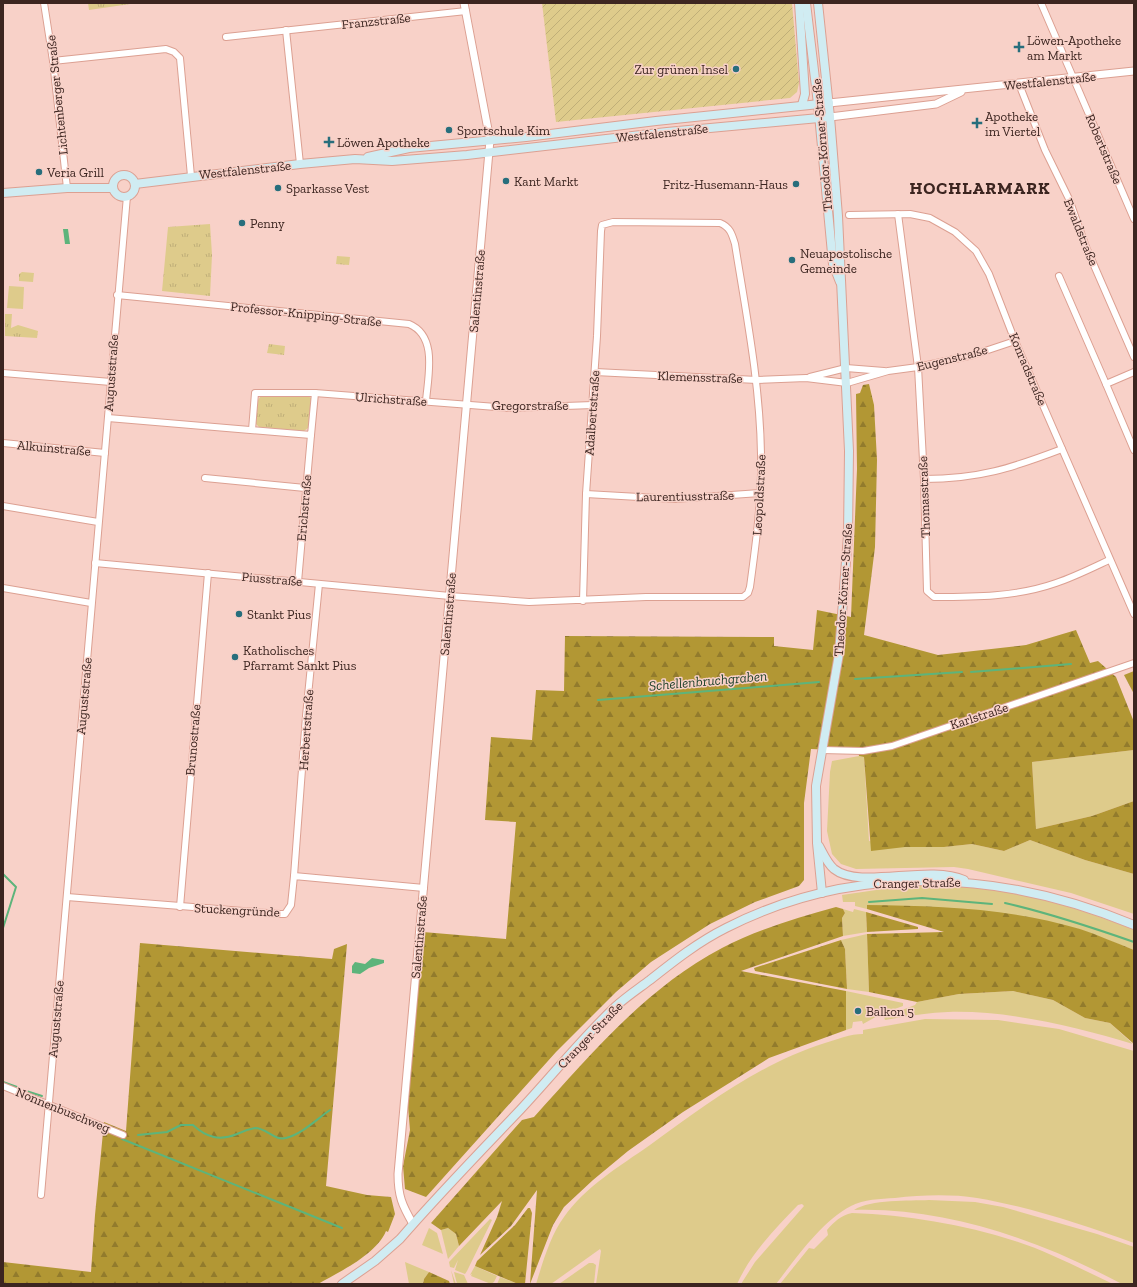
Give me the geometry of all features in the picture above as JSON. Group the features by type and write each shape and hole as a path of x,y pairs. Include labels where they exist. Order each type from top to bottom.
{"main road":[{"name":"Theodor-Körner-Straße","path":"799,3 805,94 802,105"},
{"name":"Theodor-Körner-Straße","path":"806,3 820,118 833,264 841,285"},
{"name":"Theodor-Körner-Straße","path":"818,3 829,103 840,239 849,451 848,535 837,675 816,786 817,843 822,893"},
{"name":"Westfalenstraße","path":"135,184 191,176 355,159 410,148 829,103"},
{"name":"Westfalenstraße","path":"355,159 392,161 489,153 667,132 830,117"},
{"path":"123,175 129,176 135,184 134,191 127,196 118,195 114,188 117,178 123,175"},
{"path":"3,193 67,188 114,188"},
{"name":"Cranger Straße","path":"817,843 830,864 842,874 852,878 908,875 954,876 969,882"},
{"name":"Cranger Straße","path":"342,1284 393,1246 616,1007 685,952 725,928 770,908 822,893 891,881 934,880 969,882 1048,896 1134,925"}],"street":[{"name":"Lichtenberger Straße","path":"44,3 53,61 67,188"},
{"name":"Salentinstraße","path":"413,1224 400,1201 398,1191 398,1174 468,404 490,140 464,3"},
{"name":"Robertstraße","path":"1041,3 1134,220"},
{"name":"Franzstraße","path":"226,37 466,11"},
{"path":"286,30 300,164"},
{"path":"53,61 166,49 177,54 180,58 191,176"},
{"name":"Westfalenstraße","path":"829,103 1134,72"},
{"name":"Ewaldstraße","path":"1019,84 1045,150 1069,199 1089,253 1134,357"},
{"name":"Westfalenstraße","path":"830,117 936,104 966,90"},
{"name":"Auguststraße","path":"41,1195 108,418 117,295 127,196"},
{"name":"Konradstraße","path":"849,215 898,214 920,216 937,222 955,232 976,252 989,274 1109,560 1134,614"},
{"name":"Thomasstraße","path":"898,214 918,367 924,479 927,591 934,597 981,597 1020,592 1056,583 1109,560"},
{"name":"Leopoldstraße","path":"450,596 530,602 583,601 646,597 743,597 748,593 759,521 761,454 757,380 735,244 732,234 726,226 720,223 613,222 602,225"},
{"name":"Adalbertstraße","path":"583,601 586,494 595,372 602,225"},
{"path":"1059,276 1134,450"},
{"name":"Professor-Knipping-Straße","path":"117,295 409,324 422,333 426,341 429,363 426,401"},
{"name":"Eugenstraße","path":"847,383 888,371 918,367 973,355 1016,341"},
{"name":"Eugenstraße","path":"846,368 888,371"},
{"name":"Klemensstraße","path":"806,378 846,368"},
{"name":"Klemensstraße","path":"595,372 757,380 806,378 847,383"},
{"path":"1106,384 1134,372"},
{"path":"3,373 111,382"},
{"name":"Ulrichstraße","path":"252,430 255,393 315,393 468,404"},
{"path":"108,418 311,435 315,393"},
{"name":"Gregorstraße","path":"468,404 510,408 592,405"},
{"name":"Erichstraße","path":"298,582 305,488 311,435"},
{"name":"Alkuinstraße","path":"3,443 105,453"},
{"path":"924,479 962,478 983,475 1009,468 1062,448"},
{"path":"205,478 305,488"},
{"name":"Laurentiusstraße","path":"586,494 674,499 760,494"},
{"path":"3,506 98,522"},
{"name":"Piusstraße","path":"95,563 450,596"},
{"name":"Brunostraße","path":"180,906 208,573"},
{"name":"Herbertstraße","path":"294,876 307,709 319,584"},
{"path":"3,588 92,603"},
{"name":"Karlstraße","path":"822,750 863,751 892,746 1134,663"},
{"path":"294,876 424,888"},
{"name":"Stuckengründe","path":"67,897 285,914 291,905 294,876"},
{"name":"Nonnenbuschweg","path":"3,1086 124,1135"}],"green space":[{"path":"88,3 137,3 89,10"},
{"path":"542,3 792,3 799,83 797,92 790,98 556,122"},
{"path":"210,224 212,255 210,296 162,291 168,227"},
{"path":"337,256 350,257 349,265 336,264"},
{"path":"22,272 34,273 33,282 19,281 19,274"},
{"path":"9,286 24,287 23,309 7,308"},
{"path":"5,314 12,314 11,328 18,325 38,331 37,338 5,336"},
{"path":"269,344 285,346 284,355 267,353"},
{"path":"869,384 874,405 877,460 875,547 864,635 938,655 1026,645 1076,630 1090,663 1098,661 1116,677 1134,722 1134,750 1032,762 1036,829 1092,816 1134,801 1134,874 1085,860 1030,840 1004,851 972,844 944,847 905,847 871,851 864,757 859,756 858,751 811,749 804,803 804,880 799,886 755,902 710,924 651,962 616,992 556,1052 426,1197 405,1189 403,1166 410,1130 407,1107 423,932 506,939 516,822 485,820 491,737 532,740 536,690 564,691 565,636 774,637 774,646 813,650 817,610 851,617 857,469 856,394 860,393 863,385"},
{"path":"308,396 311,398 309,424 308,428 304,431 259,427 256,424 257,402 260,397"},
{"path":"1134,671 1134,694 1124,675"},
{"path":"1134,750 1134,801 1092,816 1036,829 1032,762"},
{"path":"859,756 864,757 869,841 905,847 944,847 972,844 1004,851 1030,840 1085,860 1134,874 1134,914 1071,893 968,869 954,867 856,869 841,864 832,854 827,831 830,772 832,761"},
{"path":"926,885 979,888 1006,892 1032,897 1084,912 1134,930 1134,950 1079,929 867,905 867,909 855,906 855,902 843,902 842,895 890,888"},
{"path":"867,905 948,907 1001,912 1054,922 1080,929 1134,950 1134,1044 1110,1023 1085,1018 1053,1000 1013,991 959,994 917,1002 869,992 867,934 944,932 867,909"},
{"path":"836,907 843,909 845,913 842,918 843,936 741,971 846,991 846,1030 769,1058 683,1112 628,1151 593,1180 564,1207 553,1225 530,1284 537,1190 511,1226 480,1255 497,1217 502,1201 459,1246 456,1234 448,1228 441,1230 431,1223 522,1120 534,1117 598,1046 644,1002 669,982 694,964 736,941 778,924"},
{"path":"843,909 853,912 854,909 866,912 867,932 843,936 842,918 845,913"},
{"path":"866,912 918,927 918,929 867,932"},
{"path":"867,934 869,992 847,989 845,949 841,940"},
{"path":"841,940 845,949 847,989 755,971 754,968"},
{"path":"140,943 332,959 334,949 347,944 326,1186 367,1195 391,1197 395,1214 388,1232 386,1231 381,1240 366,1255 318,1284 3,1284 3,1262 91,1272 104,1122 126,1131"},
{"path":"846,991 903,1003 903,1006 881,1014 863,1024 862,1021 853,1022 852,1028 846,1030"},
{"path":"1013,991 1053,1000 1085,1018 1110,1023 1133,1044 1066,1026 994,1014 948,1012 885,1020 884,1017 915,1005 917,1002 959,994"},
{"path":"925,1019 998,1020 1059,1029 1134,1051 1134,1243 1056,1217 1017,1206 977,1198 957,1196 915,1196 878,1199 851,1206 820,1230 776,1284 741,1284 755,1262 804,1206 802,1204 798,1205 764,1242 749,1262 737,1284 596,1284 601,1251 600,1249 551,1284 536,1284 547,1249 559,1224 572,1206 615,1169 712,1101 755,1074 800,1052 844,1037 863,1034 863,1030"},
{"path":"929,1200 975,1202 1003,1207 1097,1234 1134,1247 1134,1284 1122,1284 1091,1268 1026,1241 958,1221 924,1214 854,1210 861,1206 880,1202"},
{"path":"528,1208 530,1208 532,1213 525,1284 518,1284 475,1266 477,1261 515,1225"},
{"path":"852,1213 934,1221 995,1235 1040,1250 1113,1284 780,1284 809,1248 814,1249 828,1235 827,1230 832,1224 841,1217"},
{"path":"490,1219 492,1220 465,1274 455,1270 458,1260 454,1268 450,1267 449,1262"},
{"path":"429,1228 437,1233 443,1254 422,1245"},
{"path":"448,1228 456,1234 459,1246 448,1259 441,1230"},
{"path":"405,1262 429,1272 424,1279 423,1284 409,1284"},
{"path":"589,1263 596,1265 594,1284 559,1284"},
{"path":"475,1266 497,1276 494,1282 491,1284 471,1276 472,1274 470,1275"},
{"path":"451,1270 456,1284 454,1284"},
{"path":"429,1272 449,1281 450,1284 423,1284 424,1279"},
{"path":"454,1272 464,1275 468,1284 457,1284"},
{"path":"500,1277 518,1284 497,1284"}],"shaded area":[{"path":"63,229 68,229 70,244 65,244"},
{"path":"372,958 384,960 384,963 369,968 360,974 352,973 352,966 355,962 365,964"}],"waterway":[{"name":"Schellenbruchgraben","path":"971,672 1071,664"},
{"name":"Schellenbruchgraben","path":"855,679 962,672"},
{"name":"Schellenbruchgraben","path":"598,700 819,682"},
{"path":"3,874 16,887 3,928"},
{"path":"869,902 922,898 992,904"},
{"path":"1005,903 1038,911 1134,942"},
{"path":"3,1082 17,1087"},
{"path":"23,1090 42,1096"},
{"path":"138,1135 167,1132 181,1125 193,1125 203,1133 219,1138 231,1136 255,1128 263,1130 278,1138 286,1138 304,1130 330,1110"},
{"path":"122,1139 342,1228"}],"place":[{"name":"Löwen-Apotheke am Markt","path":"1019,47"},
{"name":"Zur grünen Insel","path":"736,69"},
{"name":"Apotheke im Viertel","path":"977,123"},
{"name":"Sportschule Kim","path":"449,130"},
{"name":"Löwen Apotheke","path":"329,142"},
{"name":"Veria Grill","path":"39,172"},
{"name":"Kant Markt","path":"506,181"},
{"name":"Fritz-Husemann-Haus","path":"796,184"},
{"name":"Sparkasse Vest","path":"278,188"},
{"name":"Penny","path":"242,223"},
{"name":"Neuapostolische Gemeinde","path":"792,260"},
{"name":"Stankt Pius","path":"239,614"},
{"name":"Katholisches Pfarramt Sankt Pius","path":"235,657"},
{"name":"Balkon 5","path":"858,1011"}],"district":[{"name":"HOCHLARMARK","path":"980,188"}]}
